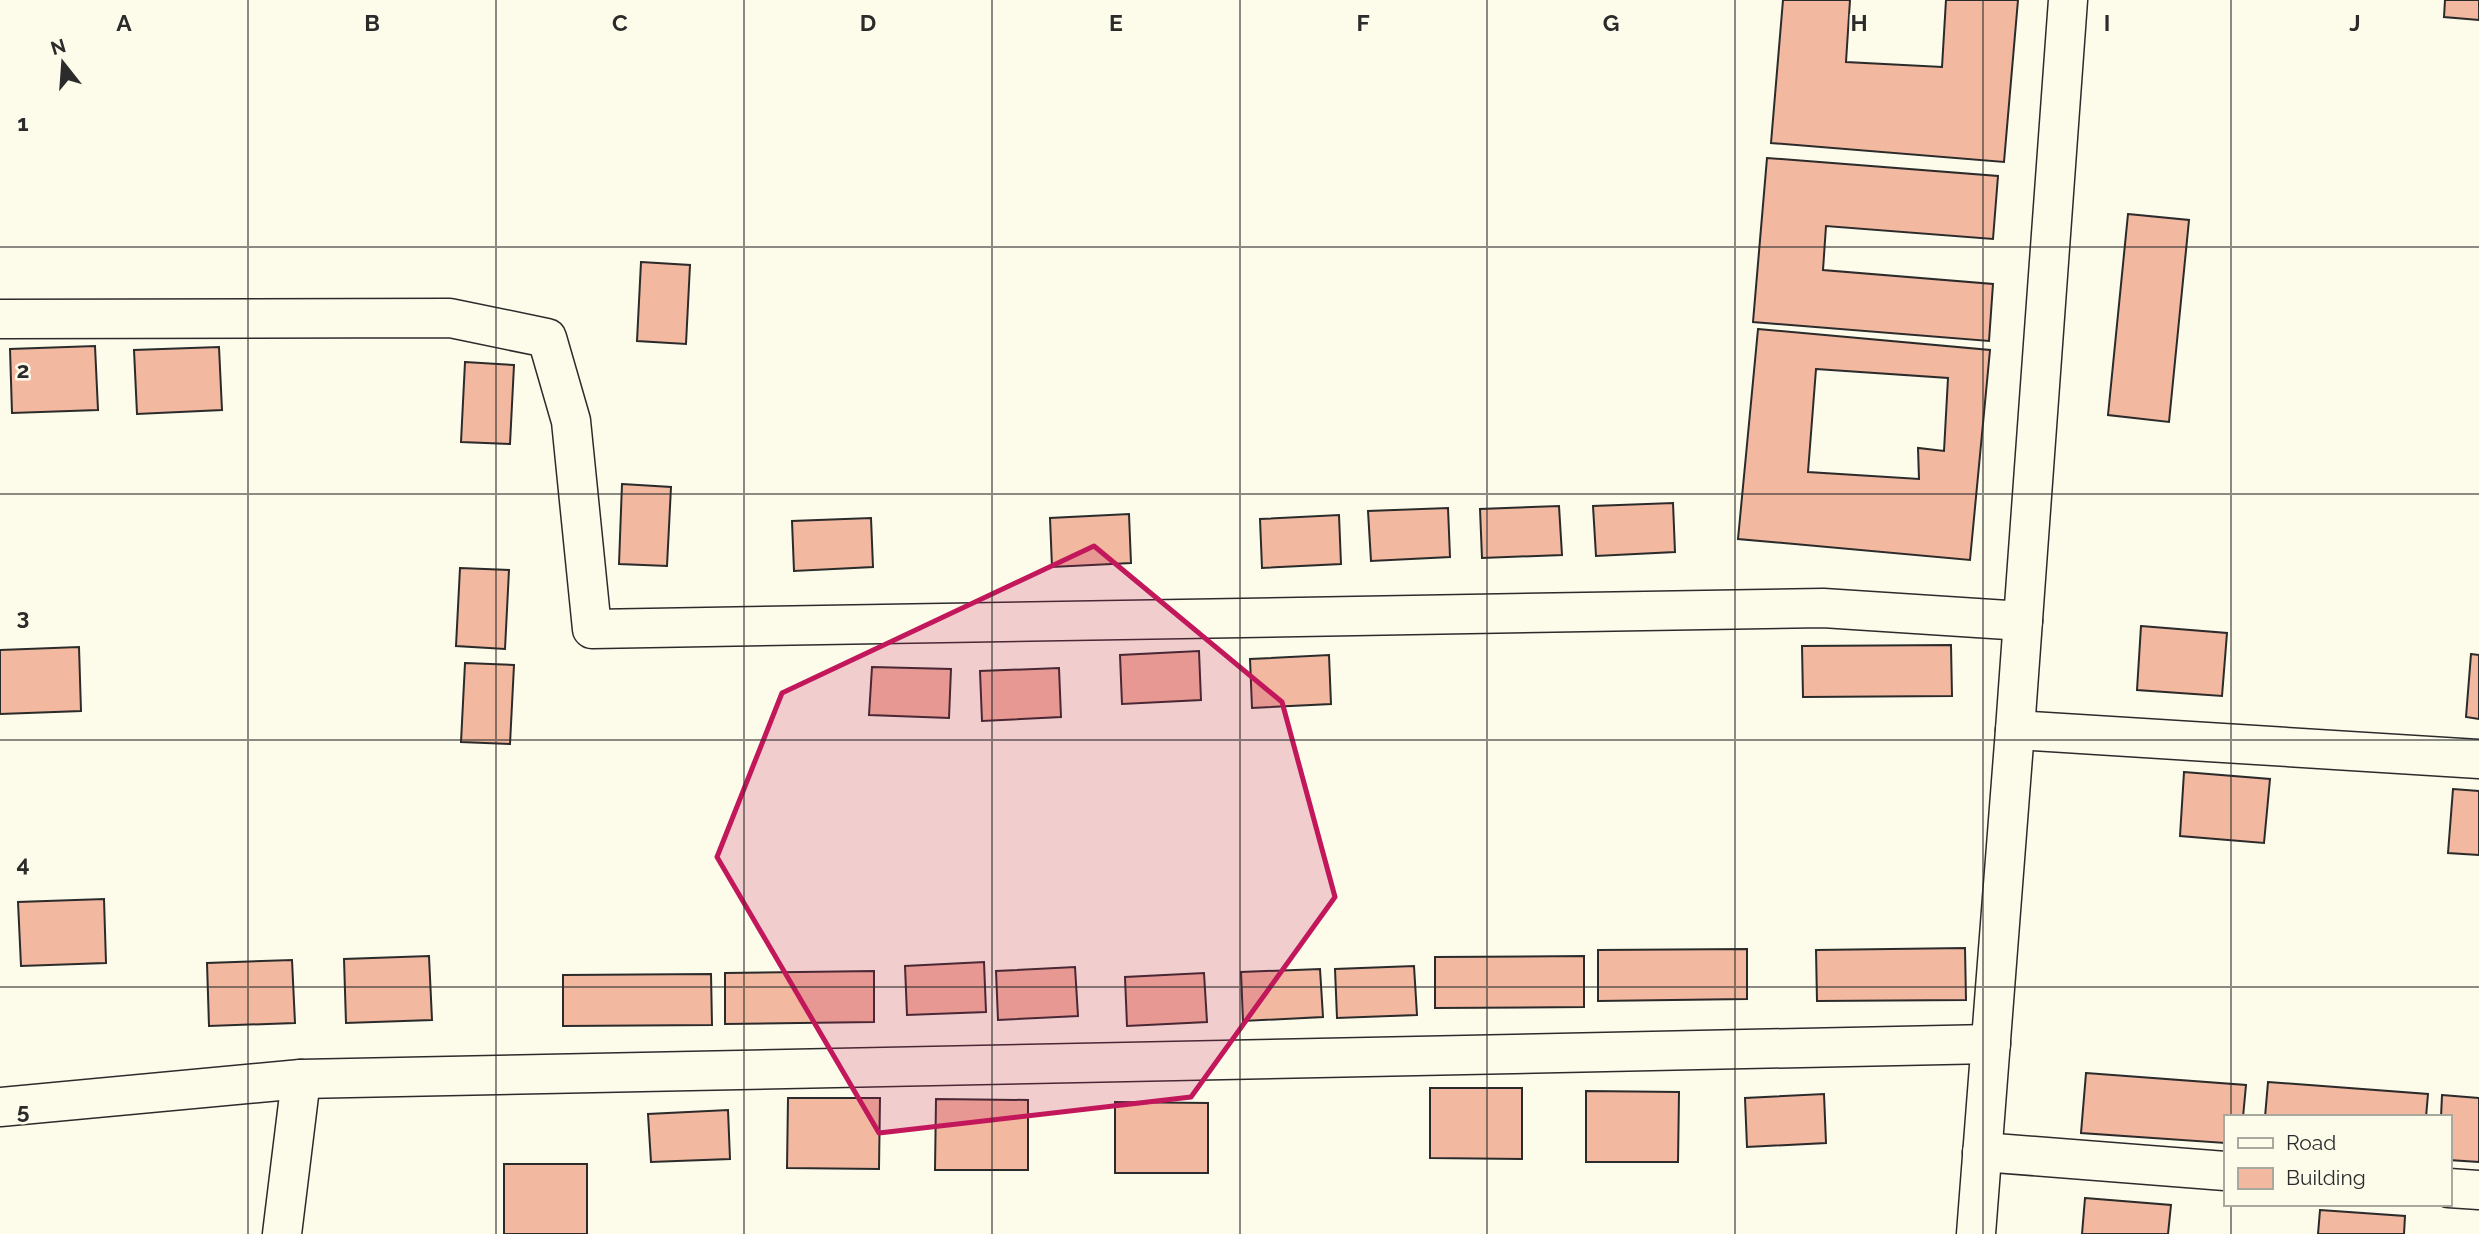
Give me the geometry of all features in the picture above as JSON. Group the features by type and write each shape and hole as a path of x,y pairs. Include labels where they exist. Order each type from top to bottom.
{"street":[{"path":"1976,1234 2068,0"},
{"path":"0,319 450,318 547,338 571,421 592,629 1823,608 2023,621"},
{"path":"2015,730 2479,759"},
{"path":"0,1107 301,1079 1991,1044"},
{"path":"282,1234 301,1079"},
{"path":"1982,1152 2224,1171"},
{"path":"2451,1188 2479,1190"}],"highlighted area":[{"path":"1094,546 1282,702 1335,897 1191,1097 879,1133 717,857 782,693"}],"building":[{"path":"1783,0 1850,0 1846,62 1942,67 1946,0 2018,0 2004,162 1771,143"},
{"path":"2445,0 2479,0 2479,20 2444,17"},
{"path":"1767,158 1998,176 1993,239 1826,226 1823,270 1993,284 1989,341 1753,322"},
{"path":"2128,214 2189,220 2169,422 2108,415"},
{"path":"641,262 690,265 686,344 637,341"},
{"path":"1758,329 1990,350 1970,560 1738,539","holes":["1816,369 1948,378 1944,451 1918,448 1919,479 1808,472"]},
{"path":"95,346 98,410 12,413 10,349"},
{"path":"219,347 222,410 137,414 134,350"},
{"path":"465,362 514,365 510,444 461,442"},
{"path":"622,484 671,487 667,566 619,564"},
{"path":"1673,503 1675,552 1596,556 1593,506"},
{"path":"1559,506 1562,555 1482,558 1480,509"},
{"path":"1448,508 1450,557 1371,561 1368,511"},
{"path":"1129,514 1131,563 1052,567 1050,518"},
{"path":"1339,515 1341,564 1262,568 1260,519"},
{"path":"871,518 873,567 794,571 792,521"},
{"path":"460,568 509,570 505,649 456,646"},
{"path":"2141,626 2227,633 2222,696 2137,690"},
{"path":"1951,645 1952,696 1803,697 1802,646"},
{"path":"79,647 81,711 0,714 0,650"},
{"path":"1199,651 1201,700 1122,704 1120,655"},
{"path":"2471,654 2479,655 2479,719 2466,717"},
{"path":"1329,655 1331,704 1252,708 1250,659"},
{"path":"465,663 514,665 510,744 461,742"},
{"path":"872,667 951,669 949,718 869,715"},
{"path":"1059,668 1061,717 982,721 980,671"},
{"path":"2184,772 2270,779 2264,843 2180,836"},
{"path":"2453,789 2479,791 2479,855 2448,853"},
{"path":"104,899 106,963 21,966 18,902"},
{"path":"1965,948 1966,1000 1817,1001 1816,950"},
{"path":"1747,949 1747,999 1598,1001 1598,950"},
{"path":"429,956 432,1020 346,1023 344,959"},
{"path":"1584,956 1584,1007 1435,1008 1435,957"},
{"path":"292,960 295,1023 209,1026 207,963"},
{"path":"984,962 986,1012 907,1015 905,966"},
{"path":"1414,966 1417,1015 1337,1018 1335,969"},
{"path":"1075,967 1078,1016 998,1020 996,971"},
{"path":"1320,969 1323,1017 1243,1021 1241,972"},
{"path":"874,971 874,1022 725,1024 725,973"},
{"path":"1204,973 1207,1022 1127,1026 1125,977"},
{"path":"711,974 712,1025 563,1026 563,975"},
{"path":"2086,1073 2246,1085 2243,1115 2224,1115 2224,1143 2081,1133"},
{"path":"2268,1082 2428,1094 2426,1115 2265,1115"},
{"path":"1430,1088 1522,1088 1522,1159 1430,1158"},
{"path":"1586,1091 1679,1092 1678,1162 1586,1162"},
{"path":"1824,1094 1826,1143 1747,1147 1745,1098"},
{"path":"2442,1095 2479,1098 2479,1162 2451,1160 2451,1115 2441,1115"},
{"path":"788,1098 880,1098 879,1169 787,1168"},
{"path":"936,1099 1028,1100 1028,1170 935,1170"},
{"path":"1115,1102 1208,1103 1208,1173 1115,1173"},
{"path":"728,1110 730,1159 651,1162 648,1114"},
{"path":"504,1164 587,1164 587,1234 504,1234"},
{"path":"2085,1198 2171,1205 2168,1234 2082,1234"},
{"path":"2320,1210 2405,1216 2404,1234 2318,1234"}]}
